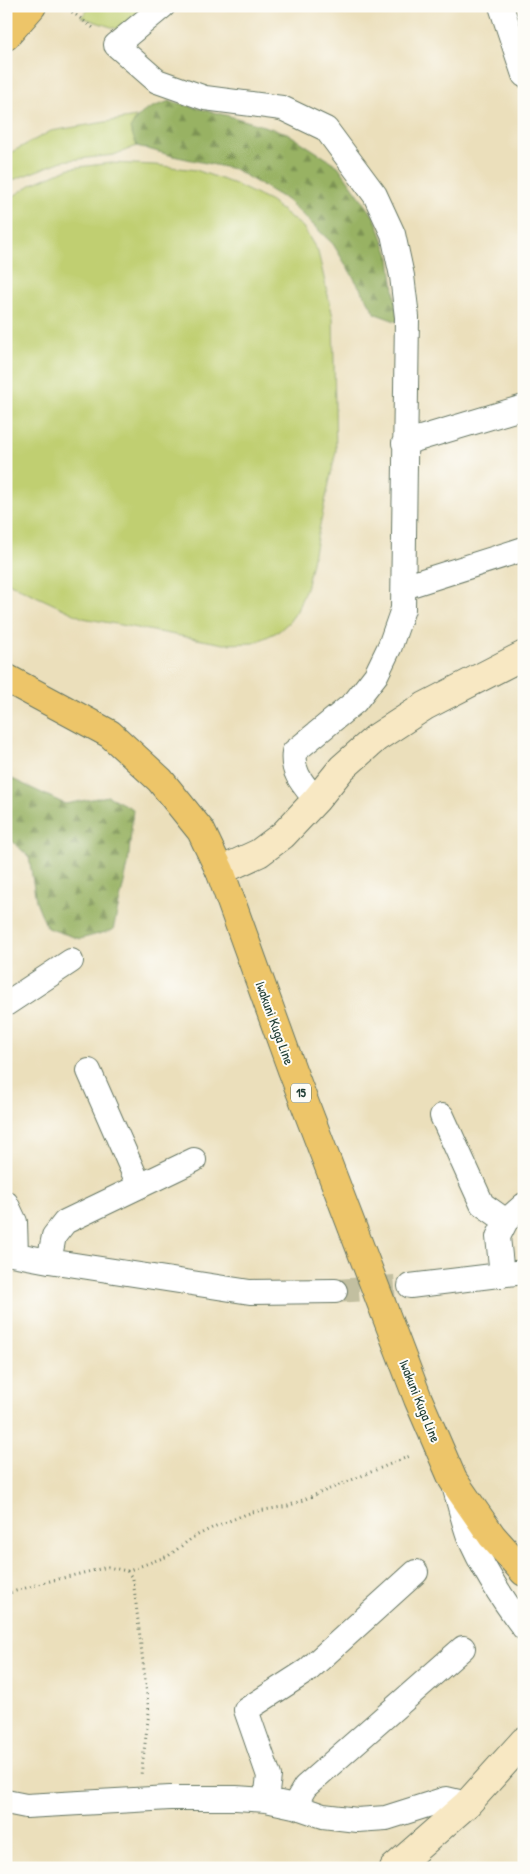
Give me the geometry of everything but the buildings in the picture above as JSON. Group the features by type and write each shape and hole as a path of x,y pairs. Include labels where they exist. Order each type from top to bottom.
{"main road":[{"path":"6,36 32,6"},
{"name":"Iwakuni Kuga Line","path":"6,678 110,734 160,780 201,831 220,871 289,1061 418,1399 453,1480 492,1536 524,1572"}],"street":[{"path":"164,6 116,46 157,81 205,98 282,108 326,129 375,195 393,234 402,276 406,308 403,609 390,646 376,675 355,702 294,752 293,762 298,778 316,800"},
{"path":"501,6 524,75"},
{"path":"404,443 524,406"},
{"path":"404,587 524,549"},
{"path":"220,871 259,853 283,835 316,800 342,768 376,738 425,706 522,660"},
{"path":"6,1004 71,961"},
{"path":"89,1071 139,1185"},
{"path":"442,1116 482,1204 506,1221"},
{"path":"49,1261 54,1236 65,1222 194,1160"},
{"path":"6,1203 15,1222 11,1254 250,1292 335,1291"},
{"path":"410,1286 513,1274 498,1238 506,1221 524,1205"},
{"path":"453,1480 468,1533 485,1569 524,1628"},
{"path":"266,1800 269,1776 246,1710 308,1670 416,1572"},
{"path":"294,1806 305,1787 463,1648"},
{"path":"394,1868 467,1804 524,1741"},
{"path":"6,1802 26,1806 138,1800 236,1798 266,1800 294,1806 323,1816 357,1820 386,1818 446,1798 467,1804"}],"path":[{"path":"68,9 116,46"},
{"path":"6,1594 42,1583 108,1568 127,1571 168,1556 192,1538 216,1526 252,1512 288,1506 410,1456"},
{"path":"127,1571 133,1579 149,1712 138,1800"}],"green space":[{"path":"92,6 147,6 117,29 81,17"},
{"path":"170,101 287,133 338,166 375,218 390,258 398,322 376,314 333,244 287,200 234,169 137,146 130,129 134,122 147,110"},
{"path":"136,117 131,129 137,146 114,155 62,161 13,180 6,186 6,155 51,131"},
{"path":"111,163 155,165 196,170 235,184 271,202 303,227 318,252 333,317 336,451 307,585 297,611 279,631 254,643 224,644 83,618 6,582 6,201 32,184 70,168"},
{"path":"6,776 65,804 108,796 133,809 128,865 113,930 80,939 47,928 36,901 29,857 6,835"}],"tunnel":[{"path":"335,1291 410,1286"}]}
